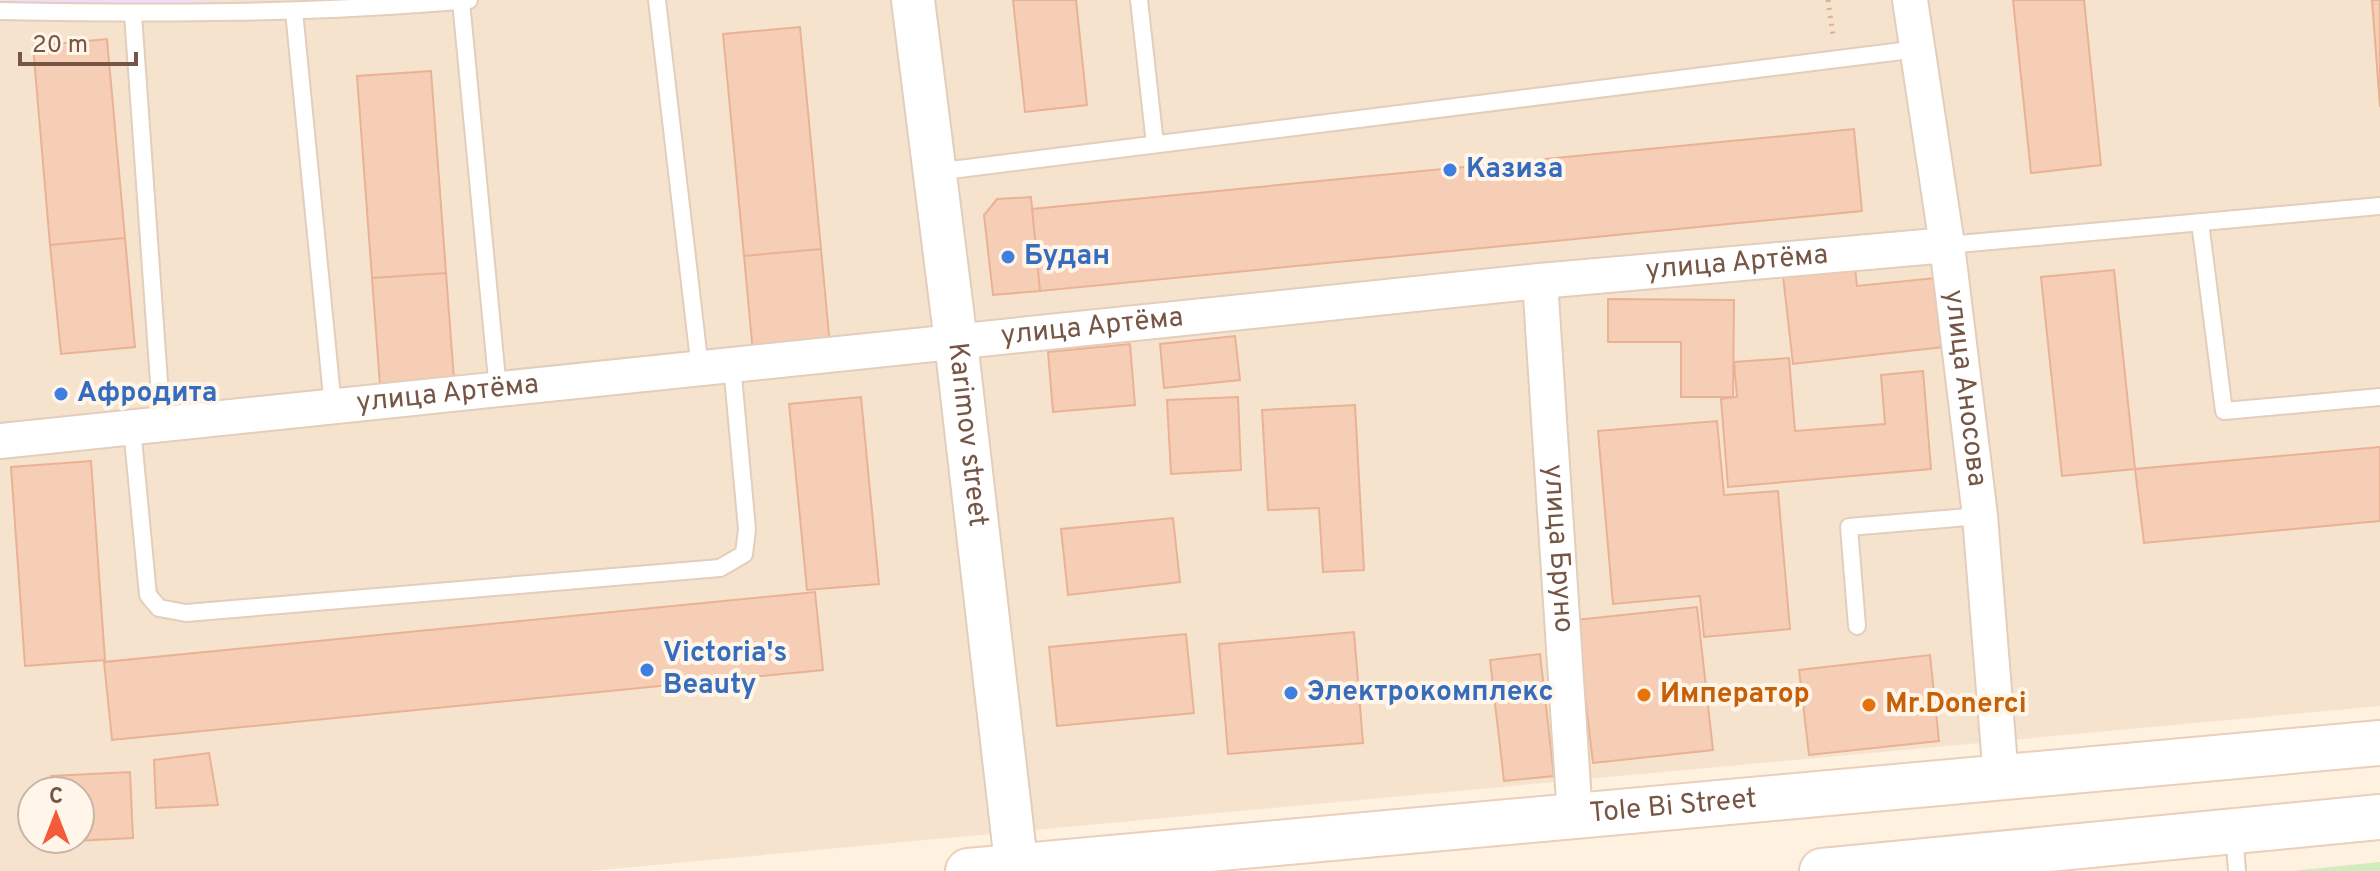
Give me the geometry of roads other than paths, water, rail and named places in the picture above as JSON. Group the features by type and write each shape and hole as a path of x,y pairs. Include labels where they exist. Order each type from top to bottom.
{"main road":[{"name":"Tole Bi Street","path":"968,871 1017,869 2380,743"},
{"path":"1822,871 2235,851 2380,817"}],"street":[{"name":"Karimov street","path":"913,0 1017,869"},
{"name":"улица Аносова","path":"1910,0 1947,245 1980,516 2001,778"},
{"name":"улица Артёма","path":"0,441 1540,281 1947,245"},
{"name":"улица Бруно","path":"1540,281 1575,817"}],"lane":[{"path":"0,11 133,14 294,11 469,0"},
{"path":"133,14 147,426 148,595 159,608 186,613 720,568 744,554 747,529 716,367 657,0"},
{"path":"1139,0 1155,144"},
{"path":"461,1 498,390"},
{"path":"294,11 333,407"},
{"path":"934,172 1918,49"},
{"path":"1947,245 2380,206"},
{"path":"2200,222 2224,411 2380,397"},
{"path":"1857,626 1849,527 1980,516"}],"place":[{"name":"Казиза","path":"1450,170"},
{"name":"Будан","path":"1008,257"},
{"name":"Афродита","path":"61,394"},
{"name":"Victoria's Beauty","path":"647,670"},
{"name":"Электрокомплекс","path":"1291,693"},
{"name":"Император","path":"1644,695"},
{"name":"Mr.Donerci","path":"1869,705"}]}
